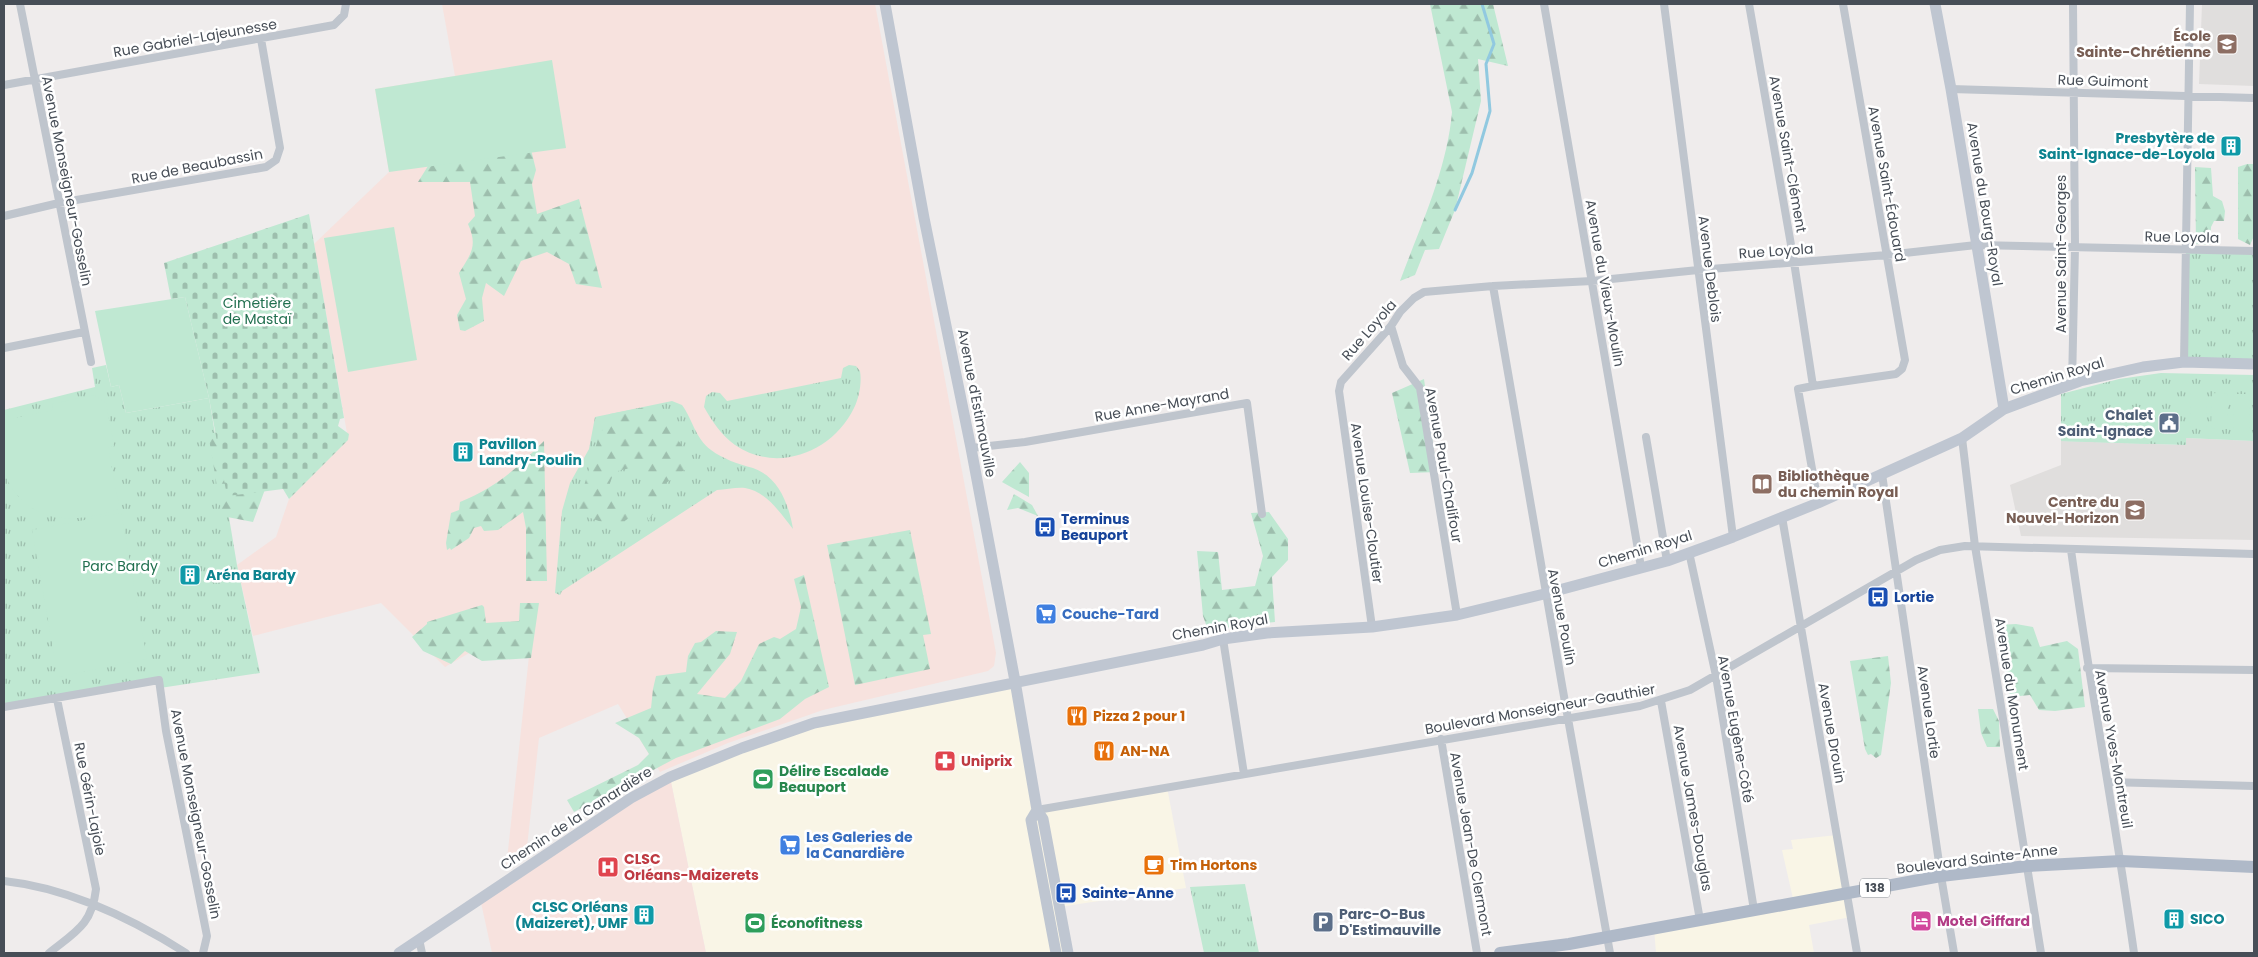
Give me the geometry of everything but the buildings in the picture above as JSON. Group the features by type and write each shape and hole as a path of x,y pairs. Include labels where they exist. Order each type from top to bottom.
{"main road":[{"name":"Avenue d'Estimauville","path":"885,4 924,218 1016,681 1037,810 1043,818 1068,953"},
{"name":"Avenue du Bourg-Royal","path":"1935,4 2004,408"},
{"name":"Chemin Royal","path":"1016,681 1184,649 1223,639 1267,633 1372,627 1456,615 1544,594 1668,560 1734,537 1962,438 2004,408 2072,384 2143,367 2184,362 2254,364"},
{"name":"Chemin de la Canardière","path":"399,953 597,819 670,776 814,723 1016,681"},
{"name":"Avenue d'Estimauville","path":"1037,810 1031,820 1056,953"},
{"name":"Boulevard Sainte-Anne","path":"1500,953 1569,944 1941,876 2027,866 2121,861 2254,867"}],"street":[{"name":"Avenue Monseigneur-Gosselin","path":"20,4 91,362"},
{"name":"Rue Gabriel-Lajeunesse","path":"4,85 334,25 344,15 346,4"},
{"name":"Avenue du Vieux-Moulin","path":"1544,4 1641,567"},
{"name":"Avenue Deblois","path":"1664,4 1734,537"},
{"name":"Avenue Saint-Clément","path":"1749,4 1794,262 1813,386"},
{"name":"Avenue Saint-Édouard","path":"1813,386 1896,374 1902,369 1904,360 1843,4"},
{"name":"Avenue Saint-Georges","path":"2072,384 2075,247 2073,4"},
{"path":"2184,362 2190,4"},
{"name":"Rue de Beaubassin","path":"4,216 45,208 59,203 266,167 276,160 280,148 261,39"},
{"name":"Rue Guimont","path":"1951,89 2254,98"},
{"name":"Rue Loyola","path":"1341,382 1391,326 1400,312 1414,298 1424,292 1592,281 1698,270 1887,255 1976,245 2254,251"},
{"name":"Avenue Poulin","path":"1493,286 1544,594 1569,719 1610,953"},
{"name":"Avenue Paul-Chalifour","path":"1391,326 1403,366 1420,388 1456,615"},
{"path":"4,348 84,332"},
{"name":"Avenue Louise-Cloutier","path":"1341,382 1341,401 1372,627"},
{"path":"1813,386 1798,389 1818,502"},
{"name":"Rue Anne-Mayrand","path":"971,448 1025,442 1247,403 1262,514"},
{"path":"1646,437 1668,560"},
{"name":"Avenue du Monument","path":"1962,438 1975,546 2041,953"},
{"name":"Avenue Lortie","path":"1882,474 1954,953"},
{"name":"Avenue Drouin","path":"1782,517 1857,953"},
{"name":"Boulevard Monseigneur-Gauthier","path":"1037,810 1440,739 1569,719 1661,701 1690,690 1716,676 1896,570 1940,550 1975,546 2254,554"},
{"name":"Avenue Yves-Montreuil","path":"2071,550 2087,668 2108,782 2134,953"},
{"name":"Avenue Eugène-Côté","path":"1689,552 1716,676 1754,910"},
{"path":"1223,639 1244,774"},
{"path":"2087,668 2254,670"},
{"name":"Avenue Monseigneur-Gosselin","path":"57,699 159,680 166,731 208,936 203,953"},
{"path":"4,707 57,699"},
{"name":"Rue Gérin-Lajoie","path":"57,699 96,889 94,905"},
{"name":"Avenue James-Douglas","path":"1661,701 1700,920"},
{"name":"Avenue Jean-De Clermont","path":"1440,739 1477,953"},
{"path":"2108,782 2254,786"},
{"path":"4,881 44,889 94,905 145,928 186,953"},
{"path":"49,953 87,922 94,905"},
{"path":"419,939 422,953"}],"shaded area":[{"path":"442,4 875,4 996,653 994,666 988,671 823,710 728,743 660,772 618,704 539,738 527,847 528,855 506,869 529,656 471,652 445,667 381,603 253,636 237,565 276,537 289,499 348,439 314,244 389,172 375,89 455,76"},
{"name":"École Sainte-Chrétienne","path":"2202,4 2254,4 2254,86 2199,84"},
{"name":"Centre du Nouvel-Horizon","path":"2186,438 2254,441 2254,540 2021,536 2010,485 2061,465 2061,441 2185,445"},
{"path":"1015,681 1037,809 1167,787 1186,888 1059,907 1068,953 706,953 670,777 814,723"},
{"name":"CLSC Orléans-Maizerets","path":"670,777 706,953 492,953 480,898"},
{"path":"1837,835 1851,917 1809,925 1814,953 1656,953 1654,928 1794,903 1782,850 1793,849 1791,840"}],"green space":[{"path":"1430,4 1493,4 1508,66 1478,59 1481,101 1455,210 1439,249 1425,250 1415,275 1400,281 1439,177 1445,155 1452,112"},
{"path":"552,60 566,148 389,172 375,89"},
{"path":"529,141 536,170 532,184 537,214 579,199 602,288 576,284 569,264 547,252 521,261 504,296 486,283 482,298 484,321 465,331 460,330 457,315 466,299 459,273 472,250 473,244 468,224 475,216 470,182 418,182 443,142"},
{"path":"2254,164 2254,236 2250,245 2238,239 2238,167"},
{"path":"2195,167 2211,168 2213,196 2222,201 2225,211 2224,221 2214,221 2211,227 2210,245 2196,244"},
{"name":"Cimetière de Mastaï","path":"309,214 344,418 340,419 338,426 349,434 348,440 289,499 283,489 227,496 209,398 185,297 171,299 164,263"},
{"path":"394,227 417,360 348,372 324,238"},
{"path":"2186,250 2254,251 2254,364 2184,362"},
{"path":"185,297 209,398 126,413 119,385 111,387 95,311"},
{"name":"Parc Bardy","path":"106,365 111,387 119,385 126,413 209,398 237,565 260,673 160,688 159,680 4,707 4,410 95,387 92,368"},
{"path":"849,365 856,366 860,371 860,390 854,408 845,423 832,436 818,447 802,454 786,458 768,458 751,454 725,437 704,407 706,396 712,392 720,393 727,401 841,378 843,368"},
{"path":"2161,373 2254,375 2254,441 2186,438 2186,445 2061,441 2061,394 2119,379"},
{"path":"1424,379 1437,472 1410,473 1392,393"},
{"path":"2191,393 2207,393 2206,428 2190,428"},
{"path":"2212,393 2228,394 2227,429 2211,428"},
{"path":"2234,394 2250,394 2249,429 2233,429"},
{"path":"94,395 106,403 114,446 108,448 120,509 95,516 69,518 44,514 33,509 22,500 9,483 4,463 4,420 53,410 52,404"},
{"path":"672,401 682,405 701,440 711,450 726,459 762,472 770,478 781,493 789,511 793,529 766,498 753,490 738,488 717,490 562,591 560,595 555,593 562,511 570,483 589,449 595,417"},
{"path":"646,407 666,423 685,450 686,469 666,483 667,494 648,521 645,496 650,475 642,465 614,472 610,483 610,495 618,501 629,518 616,527 576,513 598,439 610,414"},
{"path":"2061,427 2149,429 2149,444 2061,441"},
{"path":"337,431 267,484 253,522 222,516 208,433"},
{"path":"544,441 547,581 526,581 526,528 523,512 498,530 484,531 481,526 474,528 469,538 451,550 450,548 447,550 446,543 451,513 459,510 460,502 485,490 505,476"},
{"path":"1020,462 1029,473 1029,497 1002,482"},
{"path":"1014,494 1032,505 1038,516 1018,508 1007,510"},
{"path":"1269,512 1288,539 1288,560 1272,577 1275,622 1208,630 1203,616 1197,551 1218,552 1222,590 1255,586 1263,556 1251,513"},
{"path":"121,513 147,659 58,677 32,530"},
{"path":"910,530 931,634 923,635 930,669 855,685 827,545"},
{"path":"804,575 829,687 805,699 780,719 676,758 574,812 567,800 638,765 649,754 639,738 615,723 651,708 656,676 686,672 688,656 695,643 701,642 716,631 737,632 730,654 697,694 725,698 741,681 759,644 774,637 780,639 796,629 801,607 794,579"},
{"path":"520,603 539,603 531,658 482,661 465,651 451,664 423,651 412,637 427,622 482,605 484,607 486,623 519,621"},
{"path":"2016,624 2033,627 2040,647 2067,641 2078,649 2085,707 2055,711 2039,710 2030,695 2010,697 1998,625"},
{"path":"1888,656 1891,683 1881,755 1876,758 1871,754 1868,755 1865,749 1850,661"},
{"path":"1978,709 1993,709 1999,721 2000,747 1987,747 1981,733"},
{"path":"1245,884 1259,953 1204,953 1190,887"}],"waterway":[{"path":"1455,210 1472,173 1490,111 1486,64 1494,44 1482,4"}],"place":[{"name":"École Sainte-Chrétienne","path":"2227,44"},
{"name":"Presbytère de Saint-Ignace-de-Loyola","path":"2231,146"},
{"name":"Chalet Saint-Ignace","path":"2169,423"},
{"name":"Pavillon Landry-Poulin","path":"463,452"},
{"name":"Bibliothèque du chemin Royal","path":"1762,484"},
{"name":"Centre du Nouvel-Horizon","path":"2135,510"},
{"name":"Terminus Beauport","path":"1045,527"},
{"name":"Aréna Bardy","path":"190,575"},
{"name":"Lortie","path":"1878,597"},
{"name":"Couche-Tard","path":"1046,614"},
{"name":"Pizza 2 pour 1","path":"1077,716"},
{"name":"AN-NA","path":"1104,751"},
{"name":"Uniprix","path":"945,761"},
{"name":"Délire Escalade Beauport","path":"763,779"},
{"name":"Les Galeries de la Canardière","path":"790,845"},
{"name":"Tim Hortons","path":"1154,865"},
{"name":"CLSC Orléans-Maizerets","path":"608,867"},
{"name":"Sainte-Anne","path":"1066,893"},
{"name":"CLSC Orléans (Maizeret), UMF","path":"644,915"},
{"name":"SICO","path":"2174,919"},
{"name":"Motel Giffard","path":"1921,921"},
{"name":"Parc-O-Bus D'Estimauville","path":"1323,922"},
{"name":"Éconofitness","path":"755,923"}]}
